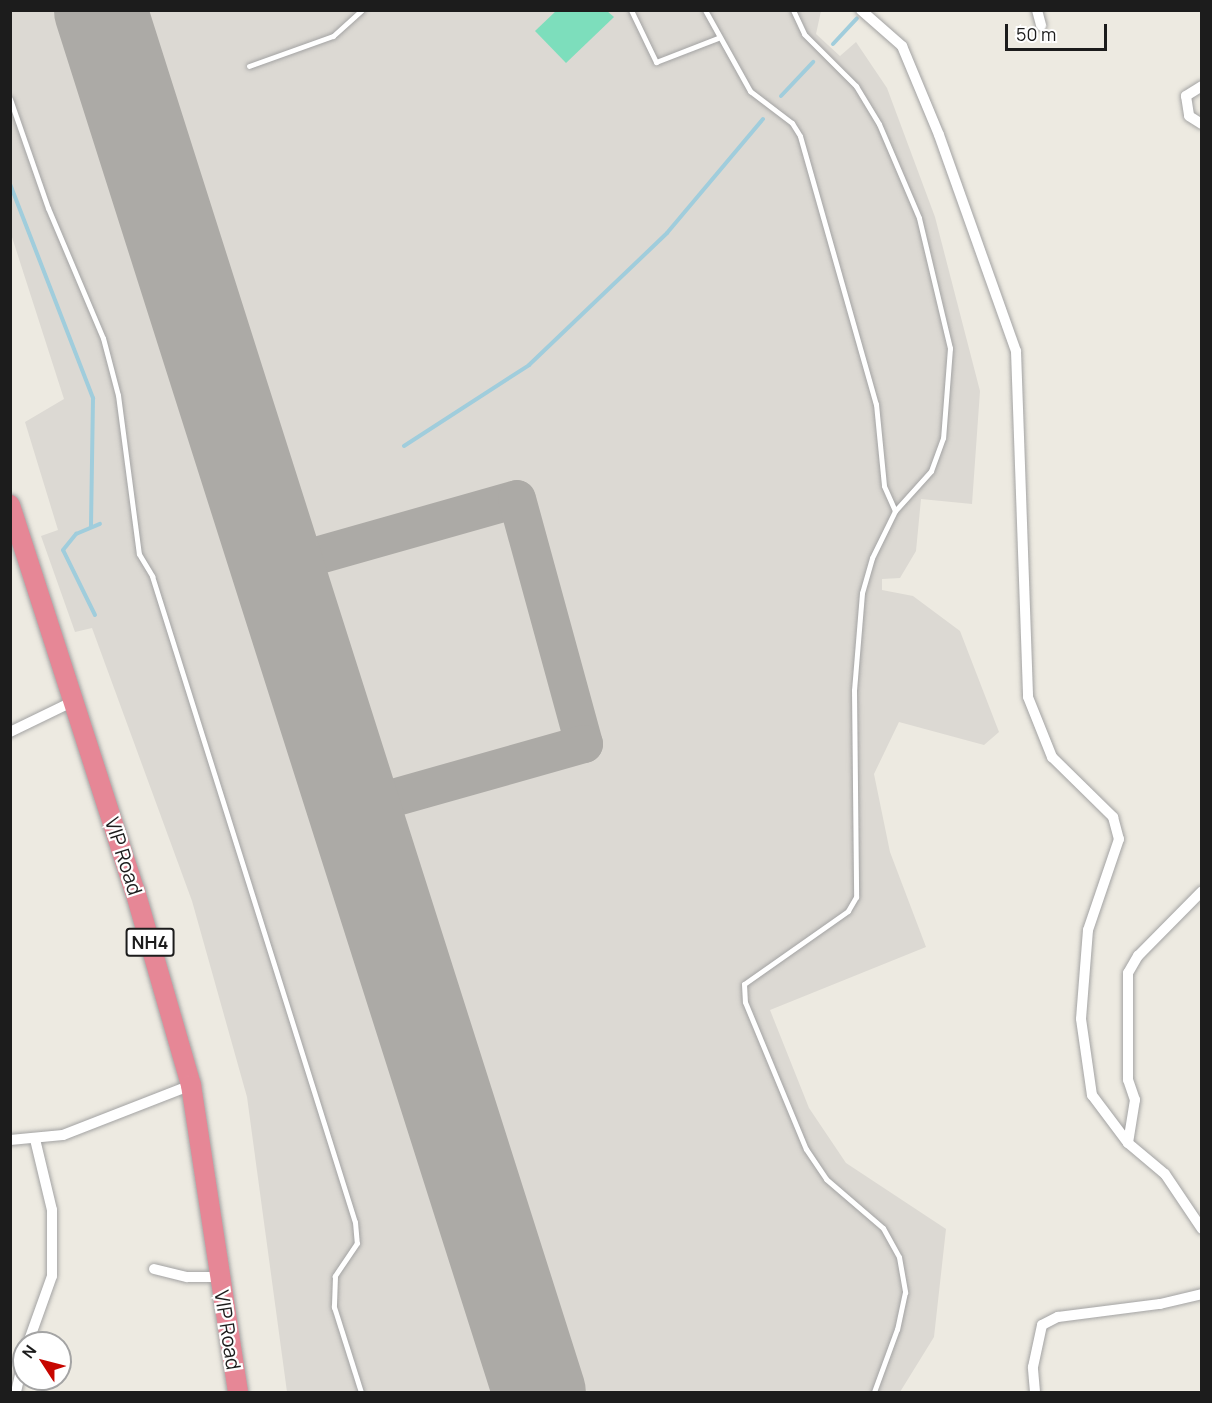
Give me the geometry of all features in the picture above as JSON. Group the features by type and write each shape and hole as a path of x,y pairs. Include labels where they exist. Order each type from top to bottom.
{"highway":[{"name":"VIP Road","path":"10,505 74,700 191,1085 238,1392"}],"street":[{"path":"861,10 902,46 939,135 1016,351 1028,697 1052,757 1113,817 1119,839 1088,930 1081,1019 1092,1095 1128,1143 1165,1174 1202,1229"},
{"path":"1037,10 1041,25"},
{"path":"1202,86 1186,96 1189,116 1202,124"},
{"path":"10,732 74,700"},
{"path":"1128,1143 1135,1100 1128,1080 1128,973 1138,956 1202,891"},
{"path":"10,1140 63,1135 191,1085"},
{"path":"32,1331 52,1276 52,1210 35,1139"},
{"path":"154,1269 187,1277 219,1277"},
{"path":"1035,1392 1033,1367 1042,1325 1058,1317 1160,1304 1202,1294"}],"lane":[{"path":"249,66 333,36 362,10"},
{"path":"631,10 656,62 718,38"},
{"path":"705,10 718,38 750,91 792,123 800,136 876,404 884,486 895,511"},
{"path":"793,10 804,34 856,86 879,124 919,218 942,306 950,348 943,438 930,471 895,511 872,558 862,593 854,690 856,897 848,911 744,984 745,1002 806,1149 826,1179 883,1228 898,1257 905,1292 897,1329 874,1392"},
{"path":"10,99 48,208 103,338 118,395 139,554 152,576 355,1222 357,1243 335,1276 334,1307 361,1392"}],"shaded area":[{"path":"10,11 821,11 816,34 840,56 856,42 887,88 935,217 980,391 972,504 921,499 916,551 900,578 882,579 882,590 913,596 960,631 999,732 984,745 899,722 874,774 890,852 926,947 770,1010 809,1108 846,1163 946,1229 934,1337 900,1392 287,1392 247,1097 192,901 92,628 75,632 41,536 58,530 25,422 64,399 11,234"}],"green space":[{"path":"557,10 607,11 614,17 566,63 535,31"}],"waterway":[{"path":"833,44 857,18"},
{"path":"781,96 813,62"},
{"path":"404,446 529,365 667,233 763,119"},
{"path":"10,184 93,398 91,527"},
{"path":"95,615 63,550 76,534 100,524"}],"taxiway":[{"path":"277,567 517,499 584,744 354,809"}],"runway":[{"path":"100,10 539,1392"}]}
